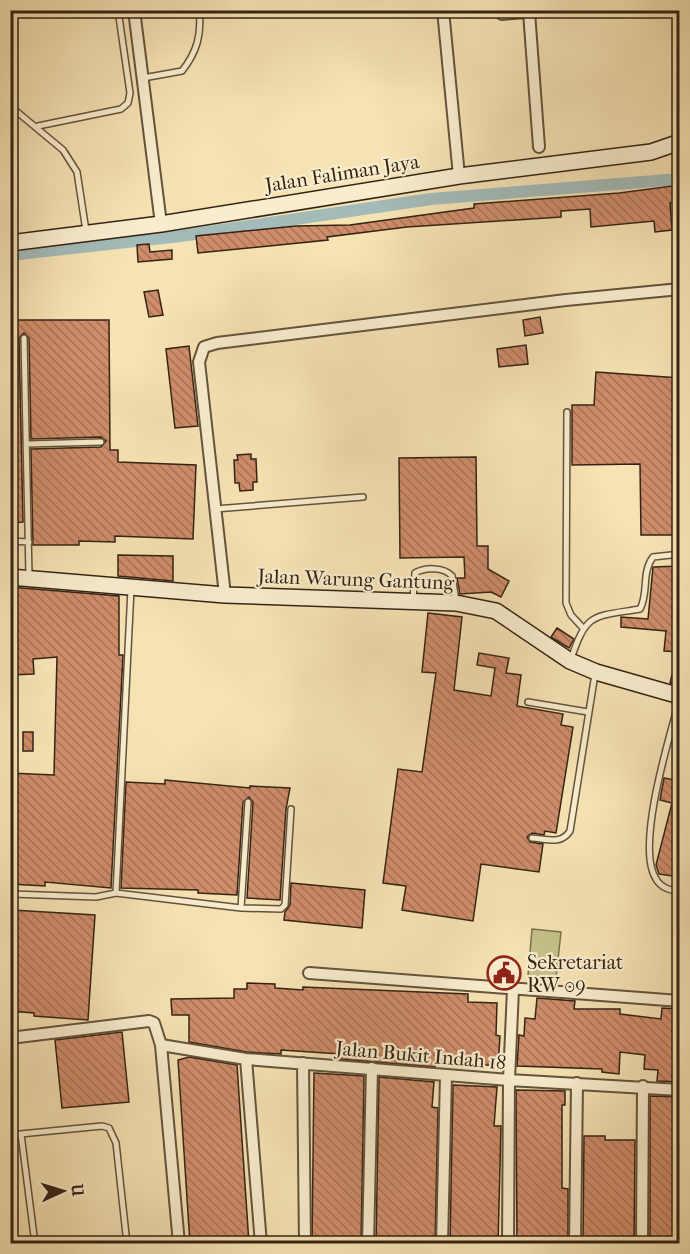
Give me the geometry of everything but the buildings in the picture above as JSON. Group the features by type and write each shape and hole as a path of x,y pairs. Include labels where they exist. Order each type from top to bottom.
{"street":[{"path":"134,10 160,224"},
{"path":"443,10 459,176"},
{"path":"496,10 502,14 549,10"},
{"path":"530,12 539,147"},
{"name":"Jalan Faliman Jaya","path":"10,243 160,224 459,176 651,152 680,142"},
{"path":"225,595 200,354 204,347 217,343 566,300 680,289"},
{"name":"Jalan Warung Gantung","path":"10,577 225,595 456,603 496,611 570,661 596,672 680,697"},
{"path":"309,973 680,1001"},
{"path":"508,1244 509,1080 513,989"},
{"path":"10,1038 149,1021 157,1029 161,1045 179,1244"},
{"name":"Jalan Bukit Indah 18","path":"161,1045 246,1059 509,1080 643,1086 680,1090"},
{"path":"246,1059 261,1244"},
{"path":"303,1063 305,1244"},
{"path":"368,1244 372,1068"},
{"path":"442,1244 446,1075"},
{"path":"575,1244 577,1083"},
{"path":"642,1244 643,1086"}],"lane":[{"path":"38,126 121,109 129,104 130,93 118,10"},
{"path":"143,78 182,71 192,58 201,32 200,10"},
{"path":"10,106 38,126 63,150 77,172 87,234"},
{"path":"24,338 29,578"},
{"path":"567,412 566,603 571,615 583,628"},
{"path":"27,444 101,442"},
{"path":"215,509 363,497"},
{"path":"10,541 29,542"},
{"path":"570,661 583,628 590,619 640,609 643,603 647,565 653,557 680,554"},
{"path":"412,602 415,573 419,570 444,570 452,576 456,603"},
{"path":"116,893 131,588"},
{"path":"532,838 559,841 566,838 570,831 596,672"},
{"path":"680,697 650,821 653,872 657,881 667,889 680,892"},
{"path":"528,702 588,712"},
{"path":"241,908 248,802"},
{"path":"12,894 96,897 116,893 274,910 285,906 291,809"},
{"path":"10,1135 102,1126 109,1128 116,1143 127,1244"},
{"path":"21,1134 35,1244"}],"shaded area":[{"path":"532,929 561,932 556,978 528,975"}],"waterway":[{"path":"10,255 181,236 431,199 680,179"}],"place":[{"name":"Sekretariat RW 09","path":"504,973"}]}
